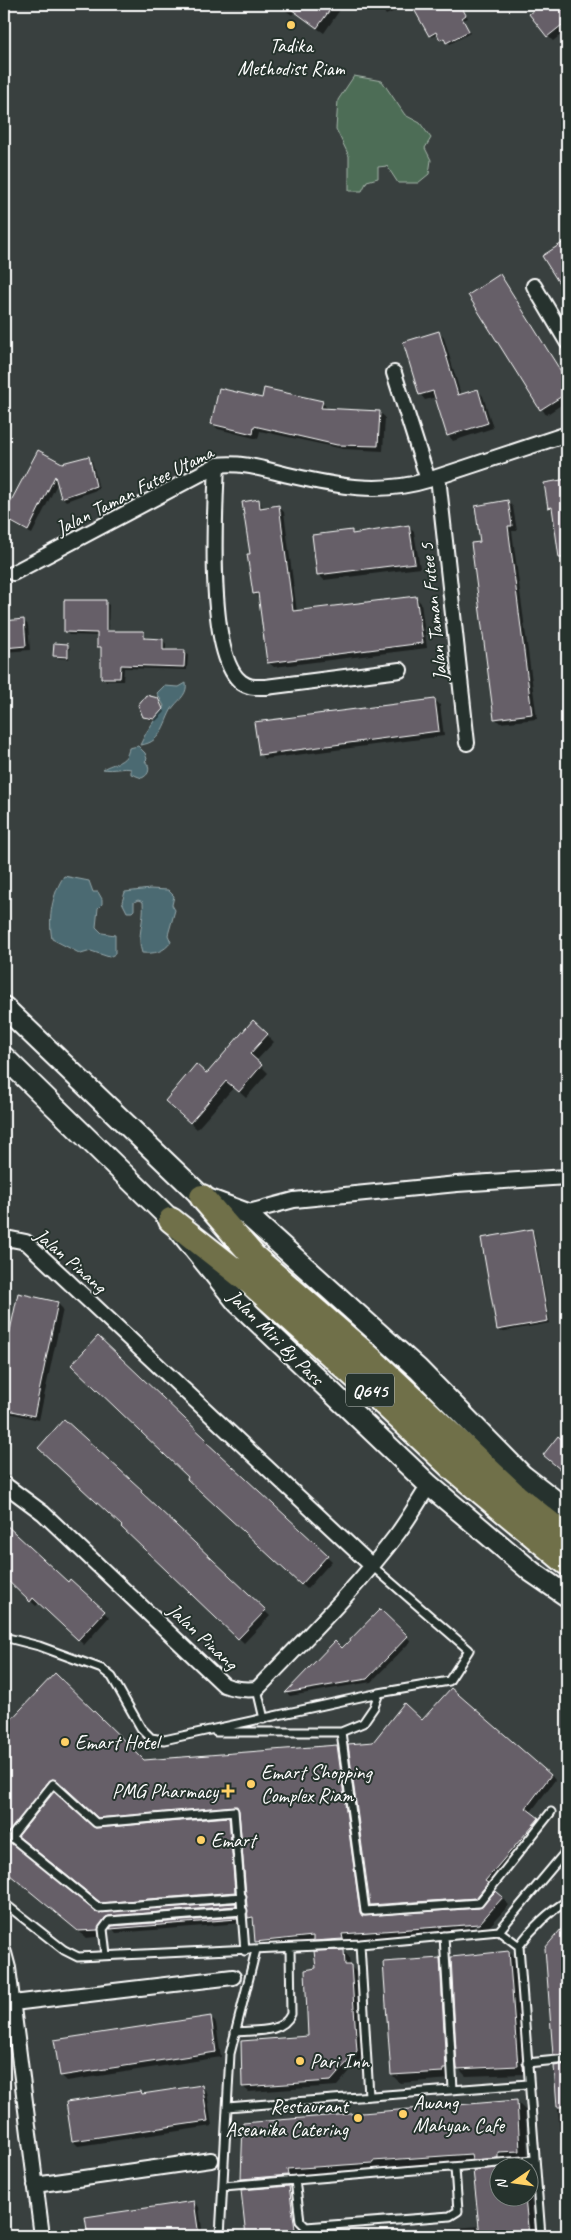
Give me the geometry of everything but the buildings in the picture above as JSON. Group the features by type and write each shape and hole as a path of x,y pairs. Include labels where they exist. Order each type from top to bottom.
{"highway":[{"name":"Q645","path":"202,1197 254,1257 371,1359 516,1496 567,1537"},
{"name":"Q645","path":"171,1220 252,1284 357,1378 455,1470 567,1563"}],"main road":[{"name":"Q645","path":"4,1007 202,1197 245,1213 418,1369 522,1476 567,1510"},
{"name":"Jalan Miri By Pass","path":"4,1057 171,1220 237,1302 429,1485 525,1566 567,1596"}],"street":[{"path":"534,286 567,342"},
{"name":"Jalan Taman Futee 5","path":"394,374 433,479 467,743"},
{"name":"Jalan Taman Futee Utama","path":"13,573 217,466 235,463 342,486 387,489 433,479 567,434"},
{"path":"217,466 214,554 221,642 230,670 239,681 249,687 266,686 400,670"},
{"path":"245,1213 294,1200 457,1184 567,1177"},
{"name":"Jalan Pinang","path":"4,1241 11,1239 26,1242 371,1565"},
{"name":"Jalan Pinang","path":"4,1484 43,1513 224,1685 231,1688 257,1688"},
{"path":"257,1688 309,1636 371,1565 398,1533 429,1485"},
{"path":"4,1952 13,2004 42,2236"},
{"path":"13,2004 232,1977"},
{"path":"35,2185 211,2160"}],"lane":[{"path":"4,1637 39,1646 102,1669 112,1678 141,1728 151,1738 164,1740 379,1693 449,1681 469,1650 371,1565"},
{"path":"257,1688 264,1719"},
{"path":"201,1732 341,1732 363,1723 374,1707 379,1693"},
{"path":"341,1732 365,1911 479,1903 552,1812"},
{"path":"242,1897 99,1908 11,1838 54,1784 96,1823 234,1811 242,1897 245,1951"},
{"path":"499,1931 567,1850"},
{"path":"534,2158 519,1946 535,1924 567,1901"},
{"path":"4,1903 64,1950 78,1957 245,1951 360,1944 499,1931 519,1946"},
{"path":"106,1955 103,1929 109,1921 243,1910"},
{"path":"444,1936 453,2089"},
{"path":"360,1944 369,2096"},
{"path":"236,2032 278,2028 286,2024 291,2014 290,1948"},
{"path":"220,2236 230,2054 256,1950"},
{"path":"527,2063 567,2059"},
{"path":"227,2107 528,2084"},
{"path":"224,2186 488,2165"},
{"path":"295,2180 300,2221 306,2227 450,2216 458,2210 455,2168"},
{"path":"538,2203 541,2236"}],"green space":[{"path":"354,76 382,81 405,115 420,123 431,138 425,148 431,160 429,174 418,183 398,183 387,166 378,167 378,178 367,181 362,191 349,191 349,156 336,129 338,100"}],"water":[{"path":"186,683 185,693 174,706 159,735 154,740 140,745 164,706 157,693 164,686 179,687"},
{"path":"138,746 145,753 147,759 145,761 149,771 144,777 131,774 131,769 103,769 123,760 129,748"},
{"path":"64,876 89,881 93,892 98,892 102,899 102,904 98,908 96,927 102,933 115,935 115,954 109,957 91,951 81,954 52,939 50,923 52,906 56,890"},
{"path":"150,889 168,890 174,896 172,905 175,910 168,935 171,942 158,952 142,953 140,934 143,902 138,900 134,902 134,910 127,912 122,902 125,892"}],"place":[{"name":"Tadika Methodist Riam","path":"291,25"},
{"name":"Emart Hotel","path":"65,1742"},
{"name":"Emart Shopping Complex Riam","path":"251,1784"},
{"name":"PMG Pharmacy","path":"228,1791"},
{"name":"Emart","path":"201,1840"},
{"name":"Pari Inn","path":"300,2061"},
{"name":"Awang Mahyan Cafe","path":"403,2114"},
{"name":"Restaurant Aseanika Catering","path":"358,2118"}]}
